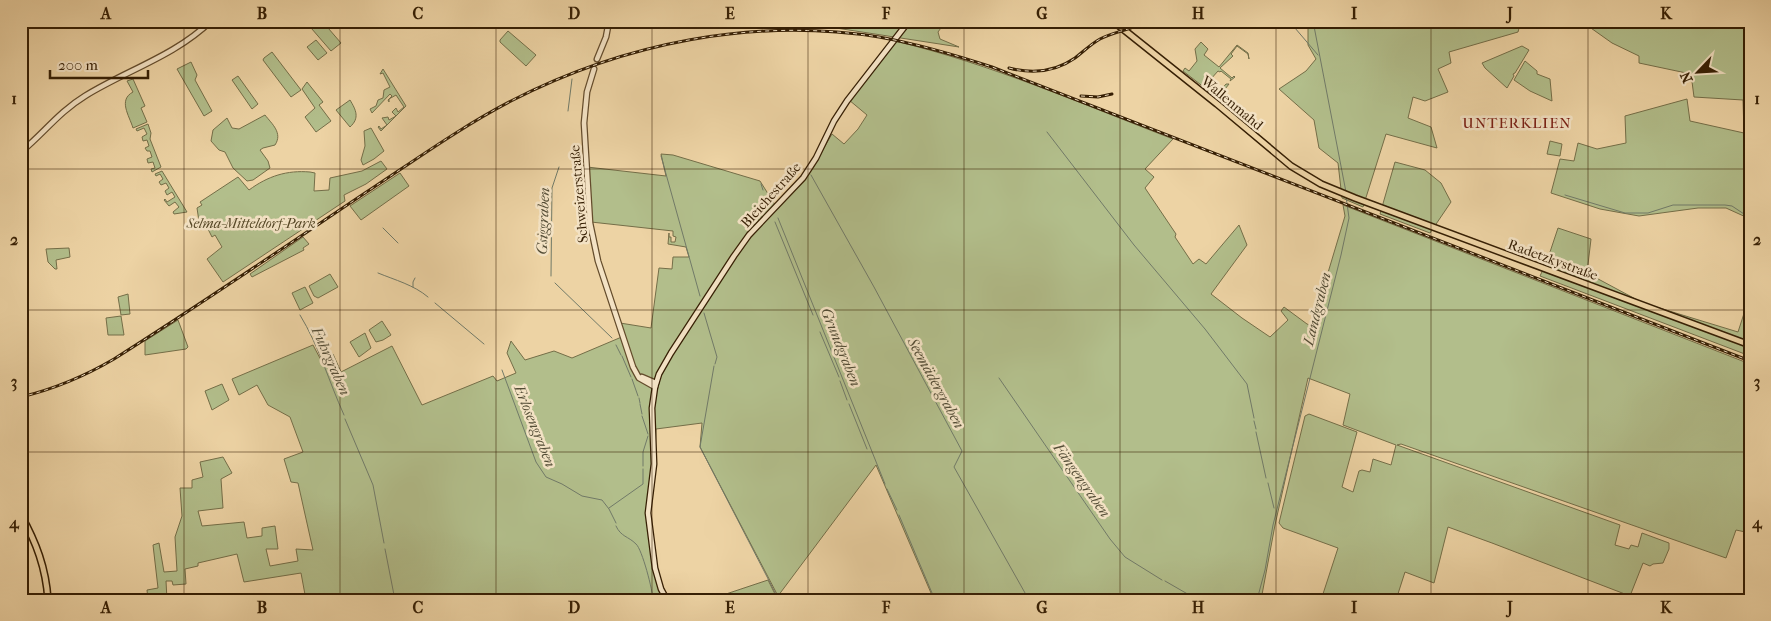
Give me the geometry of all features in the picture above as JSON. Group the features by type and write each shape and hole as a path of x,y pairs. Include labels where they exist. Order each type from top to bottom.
{"main road":[{"path":"21,152 58,115 71,105 106,84 170,51 211,21"},
{"path":"598,59 606,37 609,21"},
{"name":"Bleichestraße","path":"655,385 671,352 749,234 803,178 816,158 838,115 909,21"},
{"name":"Wallenmahd","path":"1113,21 1221,107 1291,166 1311,179 1349,195"},
{"name":"Schweizerstraße","path":"594,69 587,92 584,123 591,228 598,261 636,371 655,385"},
{"name":"Radetzkystraße","path":"1349,195 1750,345"},
{"path":"655,385 652,414 654,469 648,504 648,517 655,568 667,600"},
{"path":"21,515 40,555 48,600"}],"green space":[{"path":"305,21 322,21 341,43 331,51"},
{"path":"719,21 877,21 903,29 910,21 946,21 938,32 940,39 959,47 836,28 777,26 767,22 722,27"},
{"path":"1308,21 1521,21 1518,32 1449,52 1451,63 1438,69 1448,92 1425,101 1413,97 1408,118 1431,127 1437,148 1386,134 1363,207 1342,198 1338,163 1319,148 1314,120 1279,89 1306,71 1316,59 1308,45"},
{"path":"1581,21 1750,21 1750,230 1745,228 1748,218 1726,208 1698,208 1639,216 1600,209 1551,193 1560,159 1574,161 1578,143 1597,149 1626,143 1625,116 1687,99 1690,121 1744,133 1743,100 1694,97 1691,74 1639,63 1639,56 1612,43"},
{"path":"508,31 536,55 526,66 500,42"},
{"path":"316,40 327,53 318,60 307,47"},
{"path":"895,41 931,50 1001,73 1173,139 1145,169 1154,177 1145,188 1176,234 1175,237 1193,264 1199,259 1206,264 1239,225 1247,245 1211,294 1270,337 1288,320 1281,311 1284,307 1312,326 1345,216 1343,205 1750,364 1750,533 1736,530 1726,558 1401,444 1397,445 1620,525 1615,545 1629,549 1631,545 1638,547 1642,533 1669,543 1669,549 1663,563 1650,566 1643,563 1630,596 1448,527 1434,583 1405,572 1396,600 1321,600 1338,548 1283,528 1279,523 1305,416 1309,414 1357,432 1342,487 1353,492 1359,471 1370,472 1373,459 1391,465 1396,445 1343,425 1350,394 1308,378 1275,525 1261,600 934,600 876,465 778,596 700,447 702,423 656,429 654,485 650,511 656,564 669,600 306,600 301,573 244,582 237,554 198,563 198,566 185,569 186,584 173,585 172,581 166,581 167,600 148,600 147,590 158,588 153,545 159,543 164,572 177,571 175,537 182,516 180,488 192,488 192,480 203,477 200,462 223,457 232,473 221,479 223,508 198,511 202,526 244,522 247,538 262,536 262,528 275,526 278,549 266,549 270,566 298,561 296,549 313,550 298,483 291,482 284,459 303,452 290,417 268,405 257,385 239,395 232,379 313,345 322,362 333,354 341,372 392,346 422,405 493,376 497,381 516,373 507,353 511,341 525,360 554,351 572,358 624,336 620,323 651,328 659,268 672,269 673,257 689,257 686,247 668,244 669,233 671,242 675,242 676,237 673,236 673,231 591,222 587,167 666,176 661,154 673,155 760,181 777,208 809,173 832,134 844,144 858,129 867,115 849,100"},
{"path":"1201,42 1208,49 1204,55 1219,67 1237,45 1248,53 1249,59 1248,54 1237,46 1231,54 1233,56 1220,68 1232,78 1235,77 1230,81 1231,79 1221,71 1218,71 1210,80 1213,84 1211,86 1220,91 1226,84 1229,84 1218,98 1183,71 1185,68 1189,71 1197,61 1195,49"},
{"path":"1522,46 1529,50 1513,74 1514,76 1507,88 1482,63"},
{"path":"272,52 301,90 291,97 263,60"},
{"path":"1525,61 1537,71 1537,74 1550,79 1552,101 1530,91 1514,80"},
{"path":"191,62 197,75 195,80 212,111 204,116 177,69"},
{"path":"383,69 406,106 396,116 392,112 396,108 398,112 404,107 396,95 389,99 392,96 390,94 372,113 370,109 376,106 378,100 383,98 384,90 390,87 383,73 380,74"},
{"path":"238,76 258,104 252,109 232,80"},
{"path":"133,79 145,106 141,108 147,122 133,128 125,103 126,99 133,92 127,81"},
{"path":"307,82 323,102 319,105 331,121 316,132 305,117 315,108 302,89"},
{"path":"350,100 356,117 350,127 336,110"},
{"path":"265,115 276,129 278,137 275,145 260,150 268,161 270,168 253,180 247,181 233,168 225,152 219,150 211,141 213,130 227,118 232,128 239,129"},
{"path":"396,116 387,125 382,118 388,117 389,120"},
{"path":"148,124 151,133 150,139 161,167 152,172 151,169 155,168 153,162 148,163 147,159 152,157 150,151 147,151 145,148 149,146 147,140 143,141 142,137 147,134 144,128 137,131 136,129"},
{"path":"371,128 384,151 363,165 361,160 365,146 364,131"},
{"path":"1550,141 1562,144 1560,156 1547,154"},
{"name":"Selma-Mitteldorf-Park","path":"381,161 387,169 366,184 344,195 345,201 223,282 207,259 222,247 215,235 212,237 208,229 200,228 197,208 202,205 200,202 238,177 249,190 263,181 278,175 293,172 310,172 315,173 314,191 329,190 330,178 362,171"},
{"path":"1395,162 1425,170 1441,183 1451,202 1430,233 1380,214"},
{"path":"162,171 187,212 174,214 173,212 179,207 175,202 169,206 164,200 167,202 175,197 172,192 167,195 165,191 169,188 166,183 161,185 159,182 163,179 160,174 156,176 155,174"},
{"path":"400,173 409,186 361,220 350,206"},
{"path":"1558,228 1591,239 1587,273 1643,303 1738,332 1750,290 1750,329 1748,333 1750,334 1750,356 1540,276"},
{"path":"303,237 309,244 303,248 304,250 252,277 250,274"},
{"path":"69,248 70,257 56,260 57,269 48,262 46,249"},
{"path":"330,274 338,287 318,298 314,296 309,286"},
{"path":"305,287 313,303 300,310 292,293"},
{"path":"128,294 130,314 121,315 118,297"},
{"path":"121,316 124,335 108,335 106,318"},
{"path":"178,320 188,347 186,349 145,355 145,341"},
{"path":"382,321 391,335 376,342 369,330"},
{"path":"365,333 371,348 359,357 350,342"},
{"path":"222,384 229,400 212,410 205,391"},
{"path":"768,580 778,600 708,600"}],"waterway":[{"path":"1289,21 1318,55"},
{"name":"Landgraben","path":"1313,21 1346,192"},
{"name":"Gsiggraben","path":"568,111 572,79"},
{"path":"1047,132 1134,245 1205,329 1247,384 1254,418"},
{"path":"661,156 700,296"},
{"name":"Gsiggraben","path":"551,276 552,188 559,167"},
{"name":"Seemädergraben","path":"811,175 874,287 962,451 954,467 1029,600"},
{"name":"Grundgraben","path":"761,184 763,190"},
{"path":"1565,195 1625,213 1648,213 1673,205 1725,205 1732,206 1750,218"},
{"name":"Landgraben","path":"1257,600 1265,570 1273,525 1341,255 1349,218 1346,196"},
{"name":"Grundgraben","path":"778,218 885,484"},
{"name":"Grundgraben","path":"775,222 813,315"},
{"path":"383,228 398,243"},
{"name":"Erlosengraben","path":"378,273 411,286 428,297"},
{"path":"413,287 415,278"},
{"name":"Gsiggraben","path":"555,283 612,338"},
{"name":"Erlosengraben","path":"435,303 484,344"},
{"path":"704,313 717,357 715,364"},
{"name":"Fuhrgraben","path":"300,315 307,327 344,415"},
{"name":"Grundgraben","path":"820,332 839,377"},
{"name":"Gsiggraben","path":"616,345 621,355"},
{"name":"Gsiggraben","path":"622,356 631,377"},
{"path":"714,366 700,447 779,600"},
{"name":"Erlosengraben","path":"502,370 536,462 546,477 582,496 602,500 616,523"},
{"name":"Fängengraben","path":"999,378 1110,539 1125,557 1162,580"},
{"name":"Gsiggraben","path":"632,379 638,396"},
{"name":"Grundgraben","path":"840,381 847,400"},
{"name":"Gsiggraben","path":"639,398 640,403"},
{"name":"Gsiggraben","path":"640,404 642,414"},
{"name":"Grundgraben","path":"849,404 867,449"},
{"name":"Gsiggraben","path":"642,416 648,434"},
{"name":"Fuhrgraben","path":"345,419 373,485 384,543"},
{"path":"1254,421 1256,429"},
{"path":"1256,432 1266,478"},
{"name":"Gsiggraben","path":"643,466 643,452 648,436"},
{"name":"Gsiggraben","path":"609,508 643,484 643,469"},
{"path":"1268,483 1274,508"},
{"name":"Grundgraben","path":"887,489 897,510"},
{"name":"Grundgraben","path":"899,515 935,600"},
{"name":"Gsiggraben","path":"616,526 622,534 633,541 638,547 647,570 653,600"},
{"name":"Fuhrgraben","path":"385,549 395,600"},
{"name":"Fängengraben","path":"1165,581 1198,600"}],"tunnel":[{"path":"594,69 597,59"}],"railway":[{"path":"1009,68 1026,71 1051,69 1067,63 1100,39 1147,21"},
{"path":"21,397 69,381 114,359 435,146 511,101 554,81 598,64 644,50 690,40 737,33 784,30 832,32 879,37 936,50 992,67 1750,361"},
{"path":"1081,96 1098,97 1112,94"}],"district":[{"name":"UNTERKLIEN","path":"1517,123"}]}
